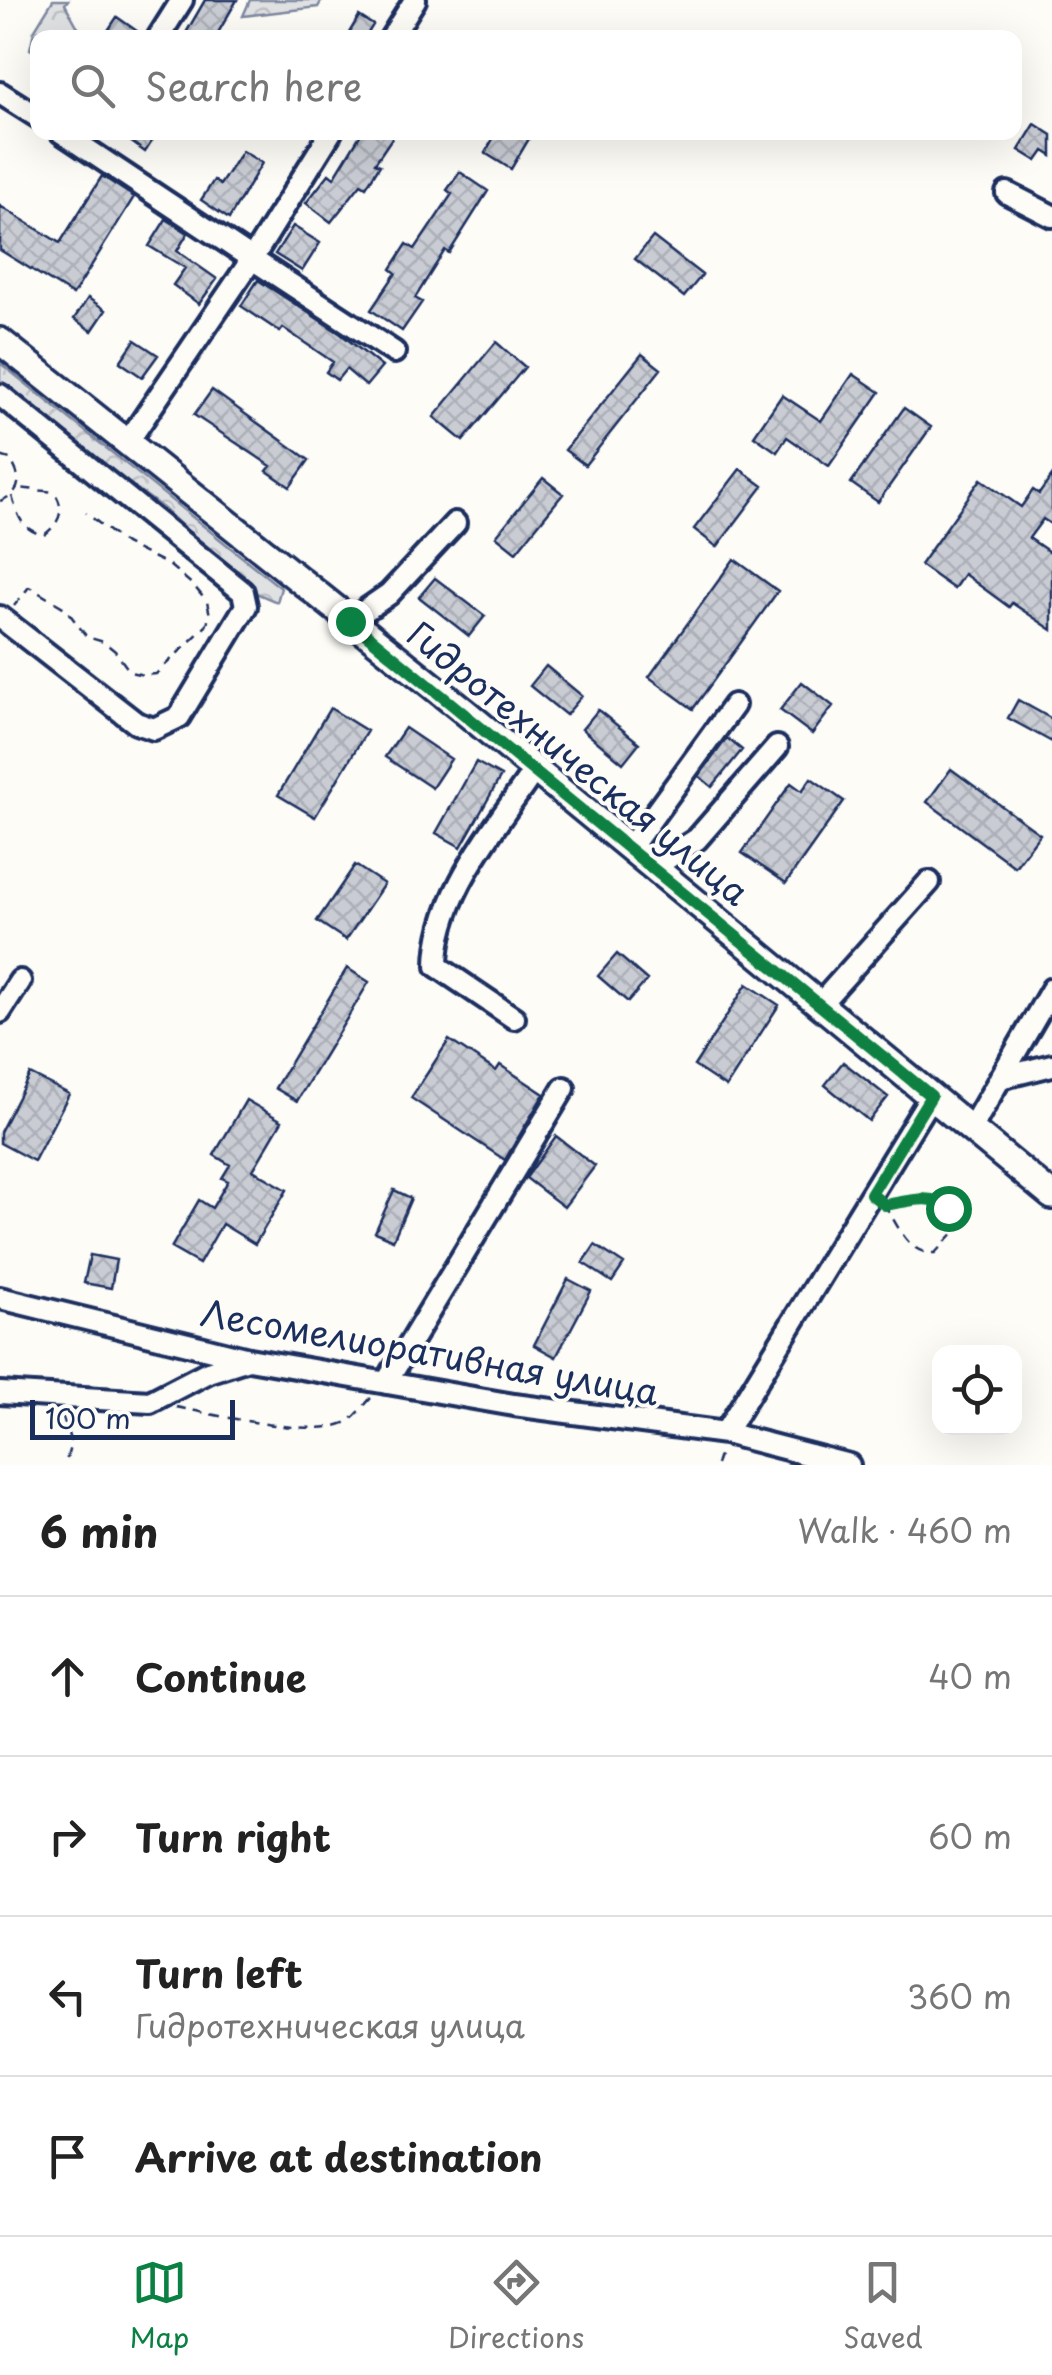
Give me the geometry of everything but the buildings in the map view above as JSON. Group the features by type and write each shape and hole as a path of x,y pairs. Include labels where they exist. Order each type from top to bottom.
{"main road":[{"name":"Гидротехническая улица","path":"0,341 534,769 1052,1196"}],"street":[{"path":"163,30 182,0"},
{"path":"396,30 414,0"},
{"path":"0,94 30,113"},
{"path":"127,443 327,140"},
{"path":"92,141 252,259 394,352"},
{"path":"1007,193 1052,216"},
{"path":"0,394 243,592 246,606 180,717 154,729 136,723 2,618"},
{"path":"350,621 389,594 454,523"},
{"path":"630,848 734,705"},
{"path":"654,867 697,839 777,747"},
{"path":"514,1018 437,966 437,940 449,901 534,769"},
{"path":"820,1004 929,882"},
{"path":"0,1012 20,980"},
{"path":"972,1127 1052,989"},
{"path":"1000,1078 1052,1065"},
{"path":"386,1382 564,1088"},
{"path":"725,1433 931,1096"},
{"name":"Лесомелиоративная улица","path":"0,1298 250,1359 514,1404 725,1433 849,1465"},
{"path":"0,1393 150,1402 208,1372 250,1359"}],"path":[{"path":"0,456 10,459 20,474 18,488 0,501"},
{"path":"12,496 22,524 32,532 44,535 55,527 61,502 54,492 18,488"},
{"path":"2,618 29,587 66,608 87,637 104,642 130,672 144,675 156,674 206,626 210,615 207,602 194,586 169,564 125,544 86,513"},
{"path":"929,1198 941,1200 957,1220 958,1228 935,1253 926,1254 906,1240 885,1205 929,1198"},
{"path":"150,1402 314,1428 348,1422 386,1382"},
{"path":"46,1394 65,1418 71,1443 65,1465"}],"green space":[{"path":"53,0 68,0 65,4 79,30 35,30"},
{"path":"250,0 322,0 318,7 243,16"},
{"path":"0,363 281,588 277,602 251,591 164,509 0,387"}],"route":[{"path":"350,621 931,1096 871,1194 885,1205 929,1198 941,1200 948,1208"}]}
